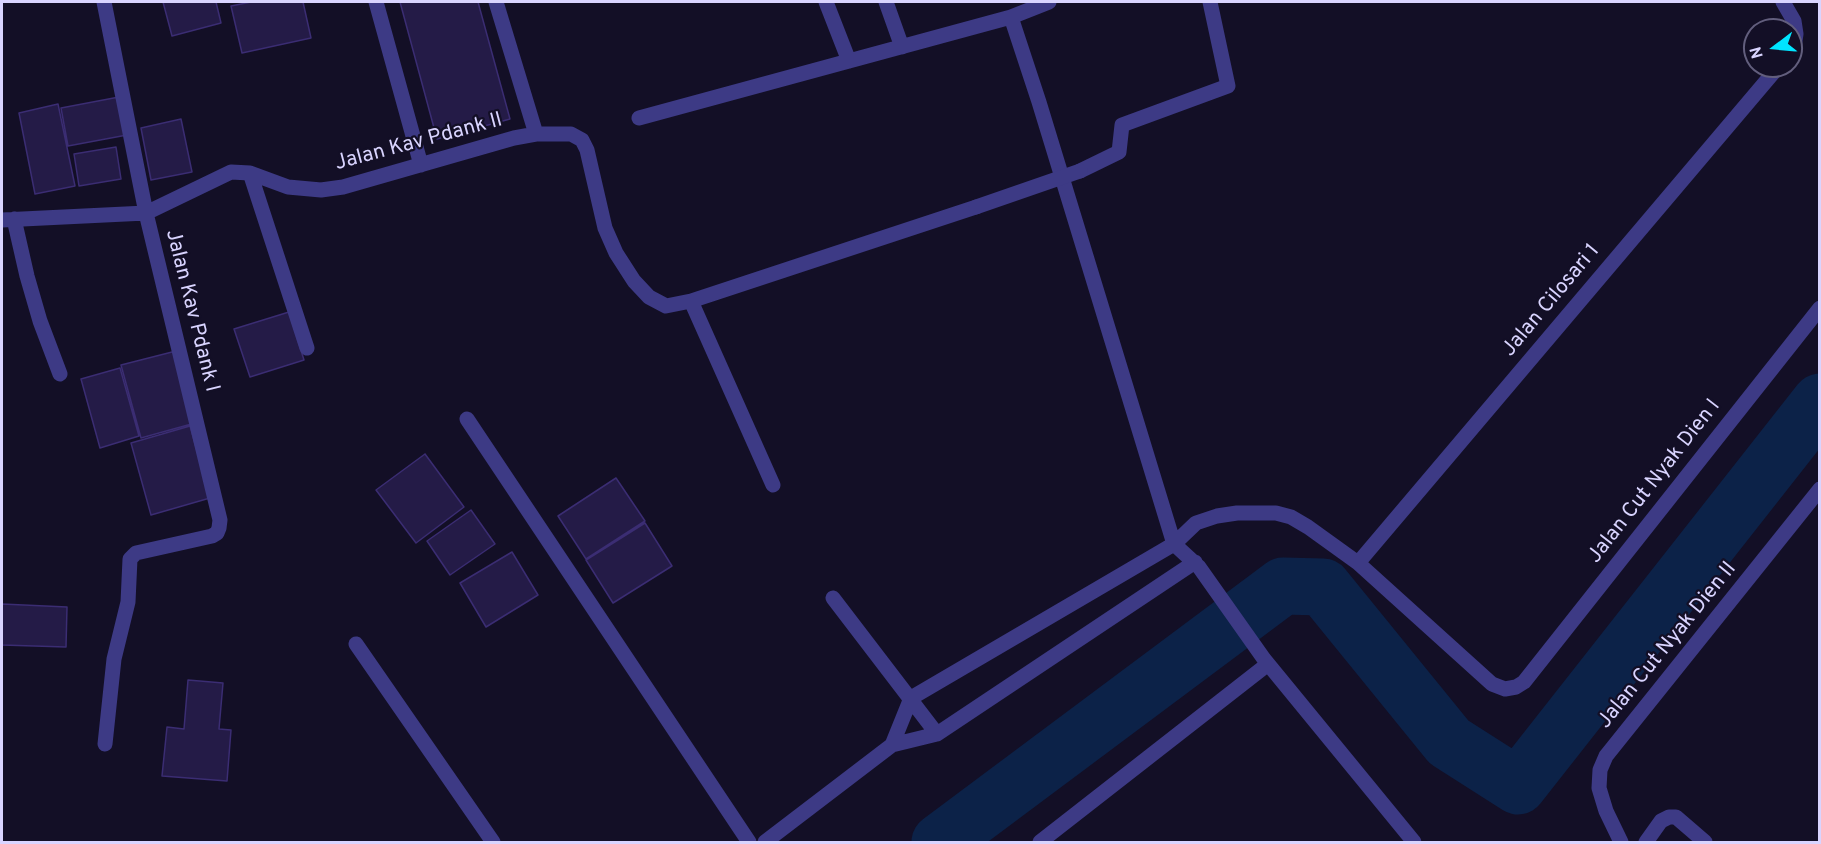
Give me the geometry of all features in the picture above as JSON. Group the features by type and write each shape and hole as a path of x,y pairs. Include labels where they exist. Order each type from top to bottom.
{"street":[{"name":"Jalan Kav Pdank I","path":"104,2 146,213 220,520 217,533 212,536 136,553 130,559 128,602 114,659 105,744"},
{"path":"376,2 420,165"},
{"path":"496,2 536,134"},
{"path":"826,2 849,61"},
{"path":"886,2 902,47"},
{"path":"639,118 1011,17 1049,2"},
{"path":"773,486 691,301 1080,171 1119,152 1122,125 1228,86 1210,2"},
{"path":"1782,2 1792,18"},
{"path":"1795,18 1800,2"},
{"path":"1011,17 1174,544 1197,565 1266,662 1414,843"},
{"name":"Jalan Cilosari 1","path":"1358,562 1769,78"},
{"name":"Jalan Kav Pdank II","path":"8,220 146,213 231,172 250,173 288,187 321,190 343,187 514,138 536,134 571,134 582,140 587,150 604,228 616,253 634,281 649,297 666,306 691,301"},
{"path":"250,173 307,348"},
{"path":"8,220 40,321 60,374"},
{"name":"Jalan Cut Nyak Dien I","path":"1358,562 1492,684 1505,689 1516,687 1524,682 1820,308"},
{"path":"467,419 749,843"},
{"name":"Jalan Cut Nyak Dien II","path":"1621,843 1606,812 1599,788 1600,770 1606,756 1820,489"},
{"path":"892,745 911,698 1174,544 1196,523 1217,516 1237,513 1276,513 1300,522 1358,562"},
{"path":"765,843 892,745 937,734 1197,565"},
{"path":"833,598 937,734"},
{"path":"356,644 493,843"},
{"path":"1040,843 1266,662"},
{"path":"1646,843 1661,821 1669,817 1676,817 1705,843"}],"building":[{"path":"163,2 216,2 221,23 172,36"},
{"path":"251,2 303,2 311,38 242,53 231,6"},
{"path":"400,2 478,2 510,119 437,139"},
{"path":"119,97 127,135 68,146 61,108"},
{"path":"58,104 75,186 35,194 19,113"},
{"path":"181,119 192,172 151,180 141,128"},
{"path":"116,147 121,179 79,186 74,154"},
{"path":"289,312 304,360 250,377 234,329"},
{"path":"176,351 195,423 141,438 121,365"},
{"path":"120,368 139,436 100,448 81,379"},
{"path":"190,426 210,498 151,515 131,443"},
{"path":"425,454 464,507 416,543 376,490"},
{"path":"616,478 645,521 586,559 558,516"},
{"path":"471,510 495,544 450,575 427,541"},
{"path":"645,523 672,566 613,603 586,560"},
{"path":"512,552 538,595 486,627 460,583"},
{"path":"2,604 67,607 66,647 2,645"},
{"path":"188,680 223,683 219,729 231,730 227,781 162,776 167,727 184,729"}],"waterway":[{"path":"940,842 1283,586 1323,587 1449,742 1518,786 1820,402"}]}
